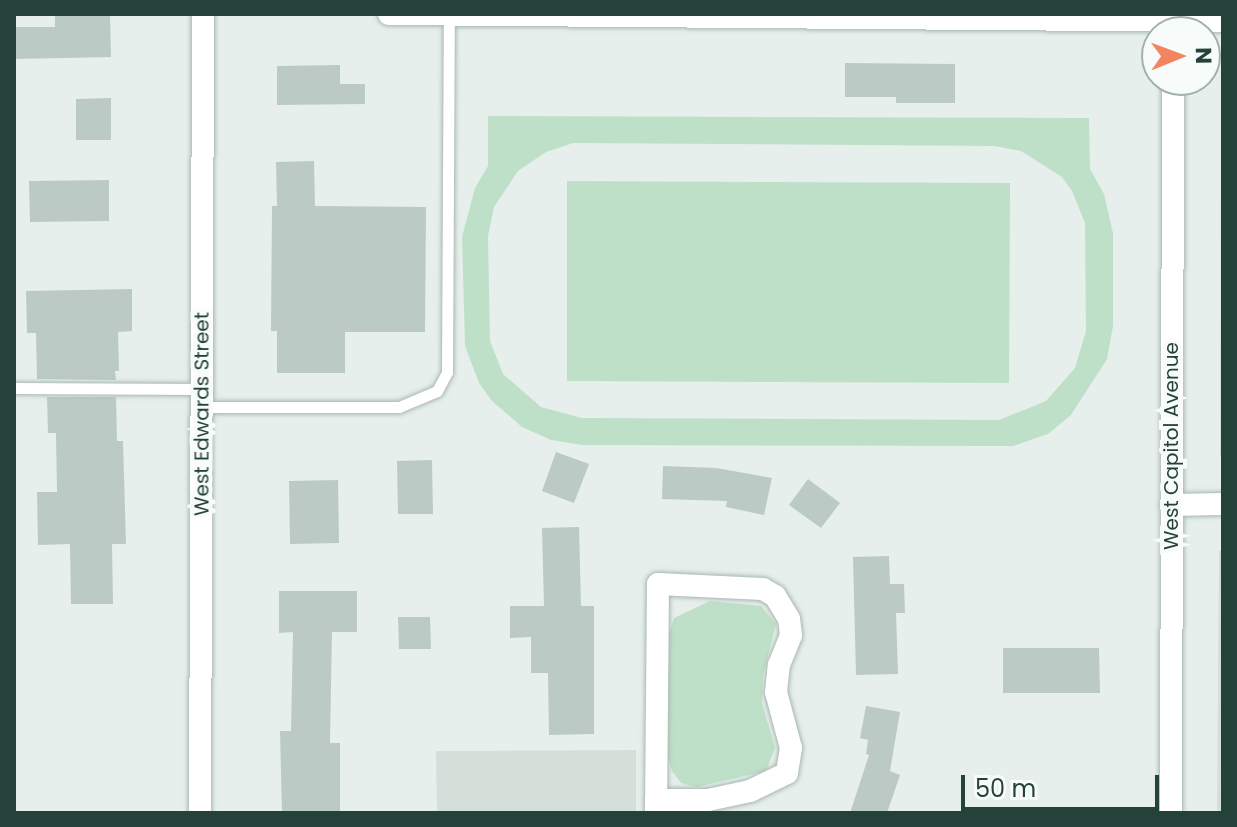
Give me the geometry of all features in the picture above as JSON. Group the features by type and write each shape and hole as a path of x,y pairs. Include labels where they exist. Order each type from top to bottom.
{"street":[{"name":"West Edwards Street","path":"200,813 203,14"},
{"path":"389,14 1141,22"},
{"name":"West Capitol Avenue","path":"1171,813 1173,96"},
{"path":"1171,505 1223,504"},
{"path":"658,584 763,589 775,596 789,619 791,635 779,665 776,692 791,748 787,773 750,791 656,806 658,584"}],"lane":[{"path":"14,388 399,407 437,391 447,372 449,14"}],"shaded area":[{"path":"1221,66 1223,66 1223,456 1220,456"},
{"path":"1219,551 1223,551 1223,813 1217,813"},
{"path":"636,750 636,813 437,813 436,751"}],"green space":[{"path":"488,116 1089,118 1090,169 1104,194 1113,233 1113,326 1107,359 1071,415 1048,434 1013,446 582,445 551,440 522,427 492,401 479,383 465,346 462,237 475,188 488,166","holes":["573,143 995,146 1021,151 1062,177 1072,191 1085,223 1086,331 1075,368 1046,401 999,420 582,418 541,407 503,374 490,341 488,236 494,207 518,171 546,152"]},
{"path":"567,181 1010,183 1009,383 567,381"},
{"path":"710,601 761,606 776,624 763,676 762,703 775,748 766,771 697,787 681,783 672,771 668,757 669,634 674,618"}],"building":[{"path":"55,14 110,14 111,57 14,59 14,27 55,27"},
{"path":"845,63 955,64 955,103 896,103 896,97 845,97"},
{"path":"340,65 340,84 365,84 365,104 277,105 277,66"},
{"path":"111,98 111,140 76,140 76,99"},
{"path":"314,161 315,206 426,207 425,332 345,332 345,373 277,373 277,331 271,331 272,206 277,206 276,162"},
{"path":"109,180 109,221 30,222 29,181"},
{"path":"132,289 132,331 118,332 119,371 115,371 116,380 37,379 36,333 27,333 26,291"},
{"path":"47,397 116,397 117,441 123,441 126,544 112,544 113,604 71,604 70,544 38,545 37,492 57,492 56,433 48,433"},
{"path":"556,452 589,464 574,503 542,491"},
{"path":"432,460 433,514 398,514 397,461"},
{"path":"663,466 716,468 772,478 764,515 726,507 727,501 662,499"},
{"path":"808,479 840,503 821,528 789,505"},
{"path":"338,480 339,543 290,544 289,481"},
{"path":"579,527 581,606 594,606 594,734 549,735 548,673 531,673 531,637 510,638 510,606 544,606 542,528"},
{"path":"889,556 890,584 904,584 905,613 896,613 898,674 856,675 853,557"},
{"path":"279,591 357,591 357,632 332,632 330,743 340,743 340,813 282,813 280,731 291,731 293,632 279,633"},
{"path":"398,617 430,617 431,649 399,649"},
{"path":"1003,648 1099,648 1100,693 1003,693"},
{"path":"866,706 900,712 890,771 900,775 887,813 850,813 869,755 866,754 868,740 860,738"}]}
